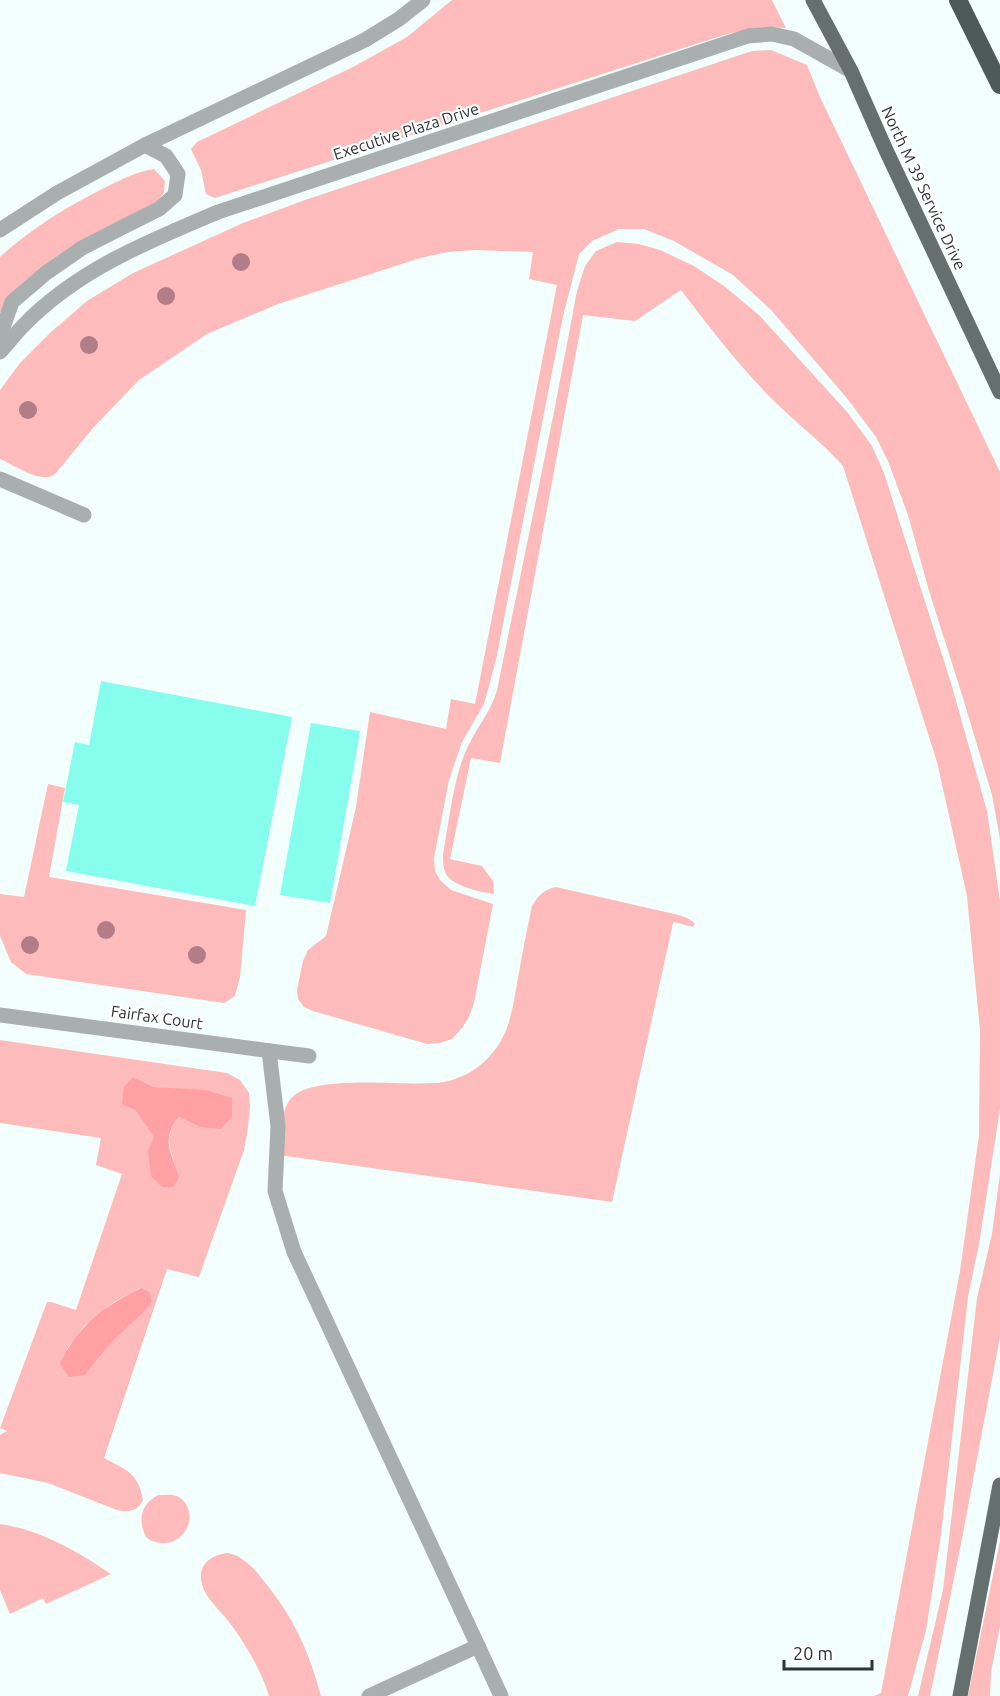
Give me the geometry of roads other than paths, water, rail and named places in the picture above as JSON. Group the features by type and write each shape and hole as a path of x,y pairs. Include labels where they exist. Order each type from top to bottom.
{"highway":[{"path":"958,0 1000,85"}],"main road":[{"name":"North M 39 Service Drive","path":"813,0 851,71 1000,392"},
{"path":"960,1696 1000,1485"}],"street":[{"path":"0,230 57,193 145,145 365,40 399,19 423,0"},
{"name":"Executive Plaza Drive","path":"0,352 25,324 62,292 105,264 140,245 218,212 748,36 772,34 794,39 851,71"},
{"path":"0,336 12,302 46,273 82,248 159,209 175,195 178,174 166,156 145,145"},
{"path":"0,479 84,515"},
{"name":"Fairfax Court","path":"0,1015 309,1056"},
{"path":"269,1051 278,1126 275,1191 294,1252 501,1696"},
{"path":"369,1696 478,1646"}]}
